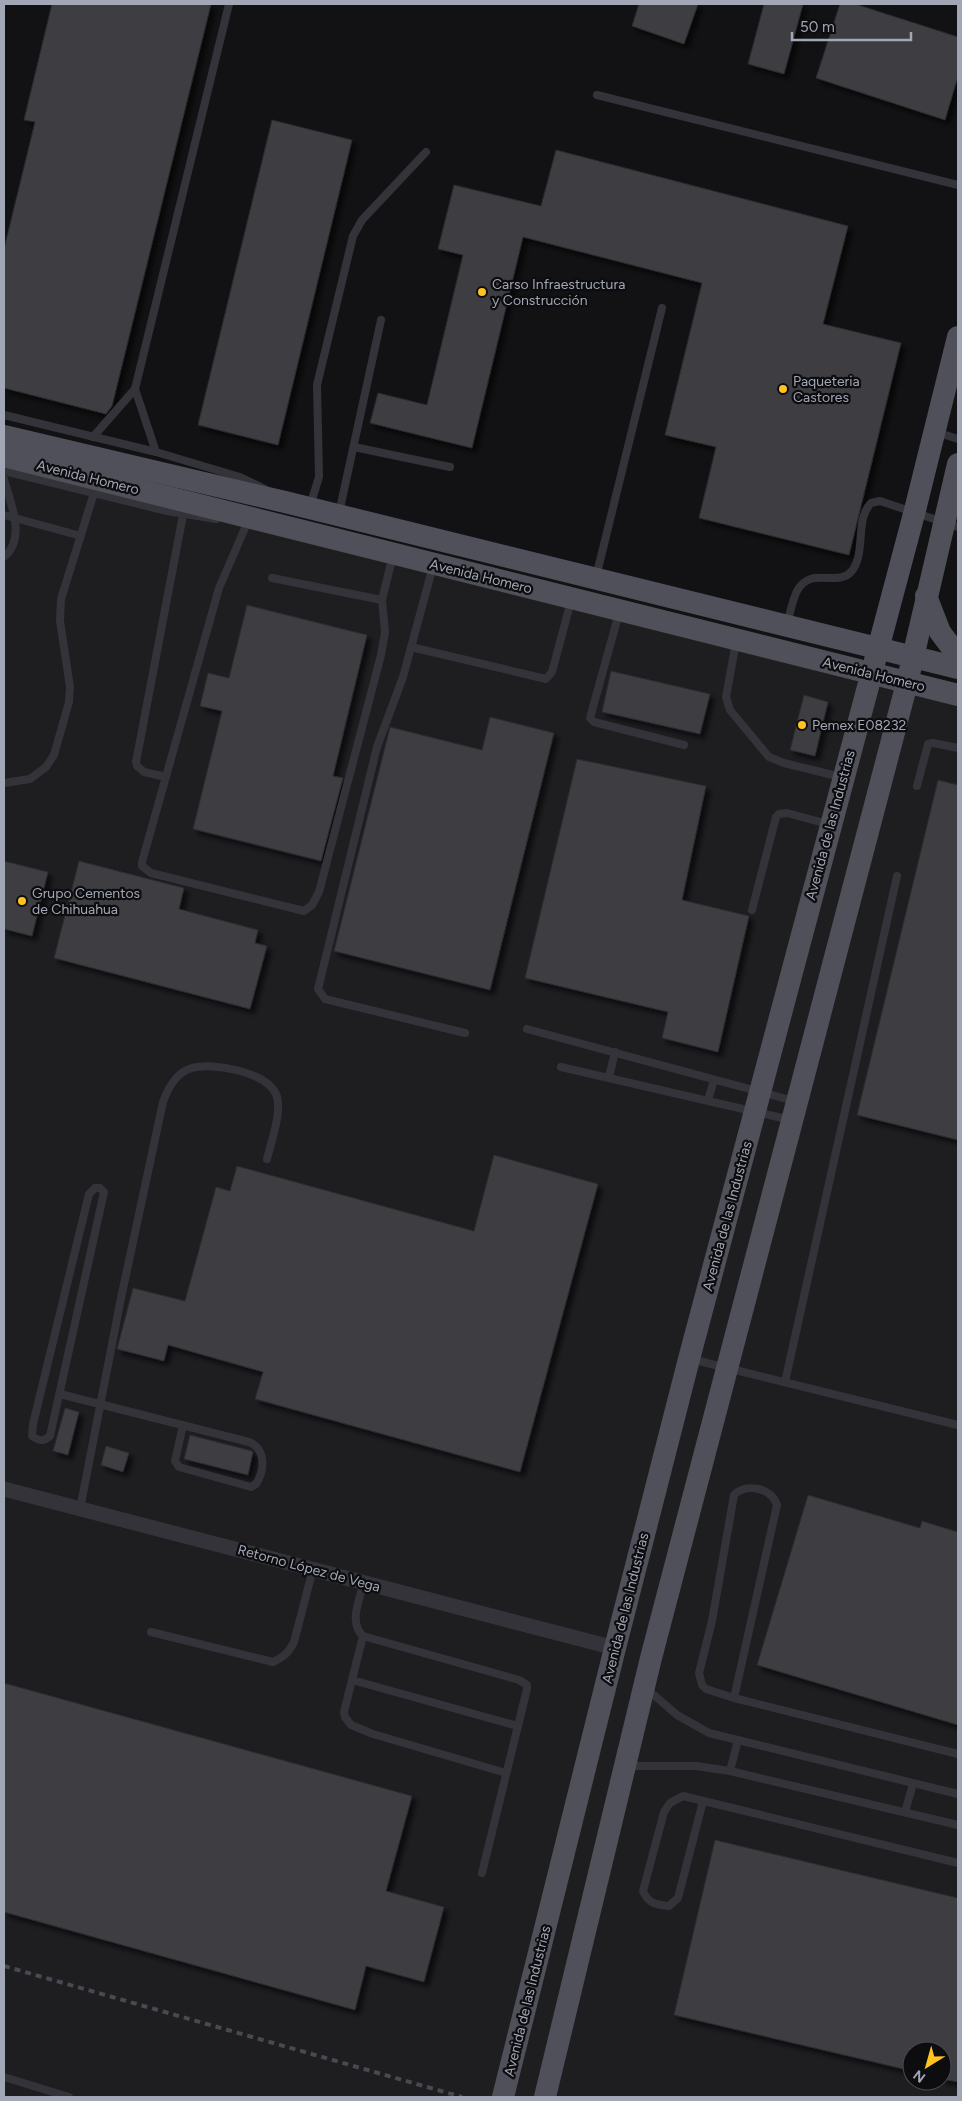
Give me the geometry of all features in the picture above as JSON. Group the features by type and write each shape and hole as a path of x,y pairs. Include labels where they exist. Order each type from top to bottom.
{"main road":[{"name":"Avenida de las Industrias","path":"503,2097 615,1648 830,825 914,514 958,337"},
{"name":"Avenida Homero","path":"4,436 285,502 958,668"},
{"name":"Avenida Homero","path":"4,456 871,675 958,695"},
{"path":"544,2097 651,1658 726,1367 907,683 926,596 951,525 958,464"},
{"path":"926,596 940,632 958,656"},
{"path":"615,1648 651,1658"}],"street":[{"name":"Retorno López de Vega","path":"4,1489 615,1648"}],"lane":[{"path":"93,438 135,389 229,4"},
{"path":"597,96 958,185"},
{"path":"309,508 319,477 317,385 352,236 362,220 426,152"},
{"path":"596,579 662,308"},
{"path":"338,516 381,320"},
{"path":"135,389 156,452"},
{"path":"4,415 156,452 252,481 285,502"},
{"path":"935,431 958,439"},
{"path":"354,447 450,467"},
{"path":"4,471 182,514 274,523"},
{"path":"4,479 14,518 16,538 4,557"},
{"path":"4,783 30,779 46,767 54,755 69,702 70,687 60,621 60,609 94,493"},
{"path":"786,626 797,591 808,579 815,577 843,577 851,572 858,560 866,510 871,503 880,501 951,525"},
{"path":"166,777 144,772 137,766 136,762 182,514"},
{"path":"4,515 81,536"},
{"path":"248,521 219,588 142,862 146,870 304,911 312,905 319,892 382,655 385,632 382,600 394,554"},
{"path":"433,564 403,677 377,747 318,989 325,999 465,1033"},
{"path":"272,578 382,600"},
{"path":"411,647 546,679 552,672 571,599"},
{"path":"620,611 590,718 594,722 684,745"},
{"path":"736,640 726,697 730,710 769,757 784,763 843,777"},
{"path":"917,786 928,744 958,748"},
{"path":"752,910 776,817 779,814 787,813 830,825"},
{"path":"785,1382 896,876"},
{"path":"527,1029 714,1080 757,1102 793,1111"},
{"path":"609,1077 615,1052"},
{"path":"80,1509 121,1298 163,1102 172,1084 180,1075 192,1068 220,1066 243,1071 265,1083 276,1094 279,1106 267,1159"},
{"path":"561,1067 708,1100 757,1102 793,1111"},
{"path":"708,1100 714,1080"},
{"path":"95,1188 100,1188 104,1192 60,1394 50,1436 41,1441 32,1436 33,1424 89,1194 95,1188"},
{"path":"690,1359 958,1425"},
{"path":"60,1394 101,1403 254,1444 258,1448 263,1460 256,1484 250,1487 179,1467 175,1461 183,1425"},
{"path":"734,1698 777,1505 775,1500 759,1489 740,1489 734,1495 712,1622 699,1673 702,1685 706,1689 734,1698 958,1754"},
{"path":"151,1632 273,1662 282,1658 294,1642 313,1569"},
{"path":"364,1582 355,1621 357,1630 363,1636 524,1682 528,1689 482,1873"},
{"path":"363,1636 344,1712 344,1717 350,1725 373,1734 506,1773"},
{"path":"352,1680 518,1726"},
{"path":"644,1687 677,1715 709,1733 958,1794"},
{"path":"730,1771 738,1740"},
{"path":"625,1766 696,1766 730,1771 958,1825"},
{"path":"905,1812 913,1784"},
{"path":"703,1801 678,1898 669,1906 652,1903 646,1898 643,1890 664,1812 670,1804 684,1796 958,1863"},
{"path":"4,2077 70,2097"}],"shaded area":[{"path":"4,467 958,701 958,2097 4,2097"}],"building":[{"path":"52,4 211,4 112,406 106,414 4,388 4,249 35,122 24,120"},
{"path":"639,4 698,4 684,44 632,26"},
{"path":"764,4 803,4 784,74 748,64"},
{"path":"840,4 855,4 958,37 958,76 945,120 816,78"},
{"path":"272,120 352,140 278,445 198,425"},
{"path":"556,150 848,226 823,324 901,343 849,555 699,518 716,447 665,435 702,283 523,237 472,448 370,423 378,393 427,405 463,255 438,249 454,185 541,206"},
{"path":"247,605 367,635 333,776 343,778 321,861 193,829 222,711 200,706 208,673 229,678"},
{"path":"611,671 710,694 700,734 602,712"},
{"path":"804,695 828,702 815,756 790,750"},
{"path":"490,717 554,733 490,990 334,951 390,727 482,750"},
{"path":"577,759 706,786 682,900 749,916 718,1052 662,1038 668,1012 525,978"},
{"path":"938,780 958,785 958,1140 857,1115"},
{"name":"Grupo Cementos de Chihuahua","path":"4,861 48,872 32,936 4,929"},
{"path":"79,861 184,888 179,909 258,930 255,943 267,946 250,1009 54,958"},
{"path":"494,1155 598,1184 520,1472 255,1399 263,1372 168,1345 164,1361 117,1349 133,1288 185,1301 216,1187 230,1191 237,1166 474,1231"},
{"path":"65,1408 79,1412 68,1455 53,1451"},
{"path":"190,1435 252,1451 248,1475 184,1459"},
{"path":"106,1446 129,1453 123,1472 101,1465"},
{"path":"808,1495 920,1528 922,1521 958,1532 958,1725 757,1665"},
{"path":"4,1683 412,1796 386,1891 444,1907 424,1982 366,1966 355,2010 4,1912"},
{"path":"715,1840 958,1898 958,2082 952,2081 952,2041 902,2041 902,2069 674,2015"}],"railway":[{"path":"4,1966 462,2097"}],"place":[{"name":"Carso Infraestructura y Construcción","path":"482,292"},
{"name":"Paqueteria Castores","path":"783,389"},
{"name":"Pemex E08232","path":"802,725"},
{"name":"Grupo Cementos de Chihuahua","path":"22,901"}]}
